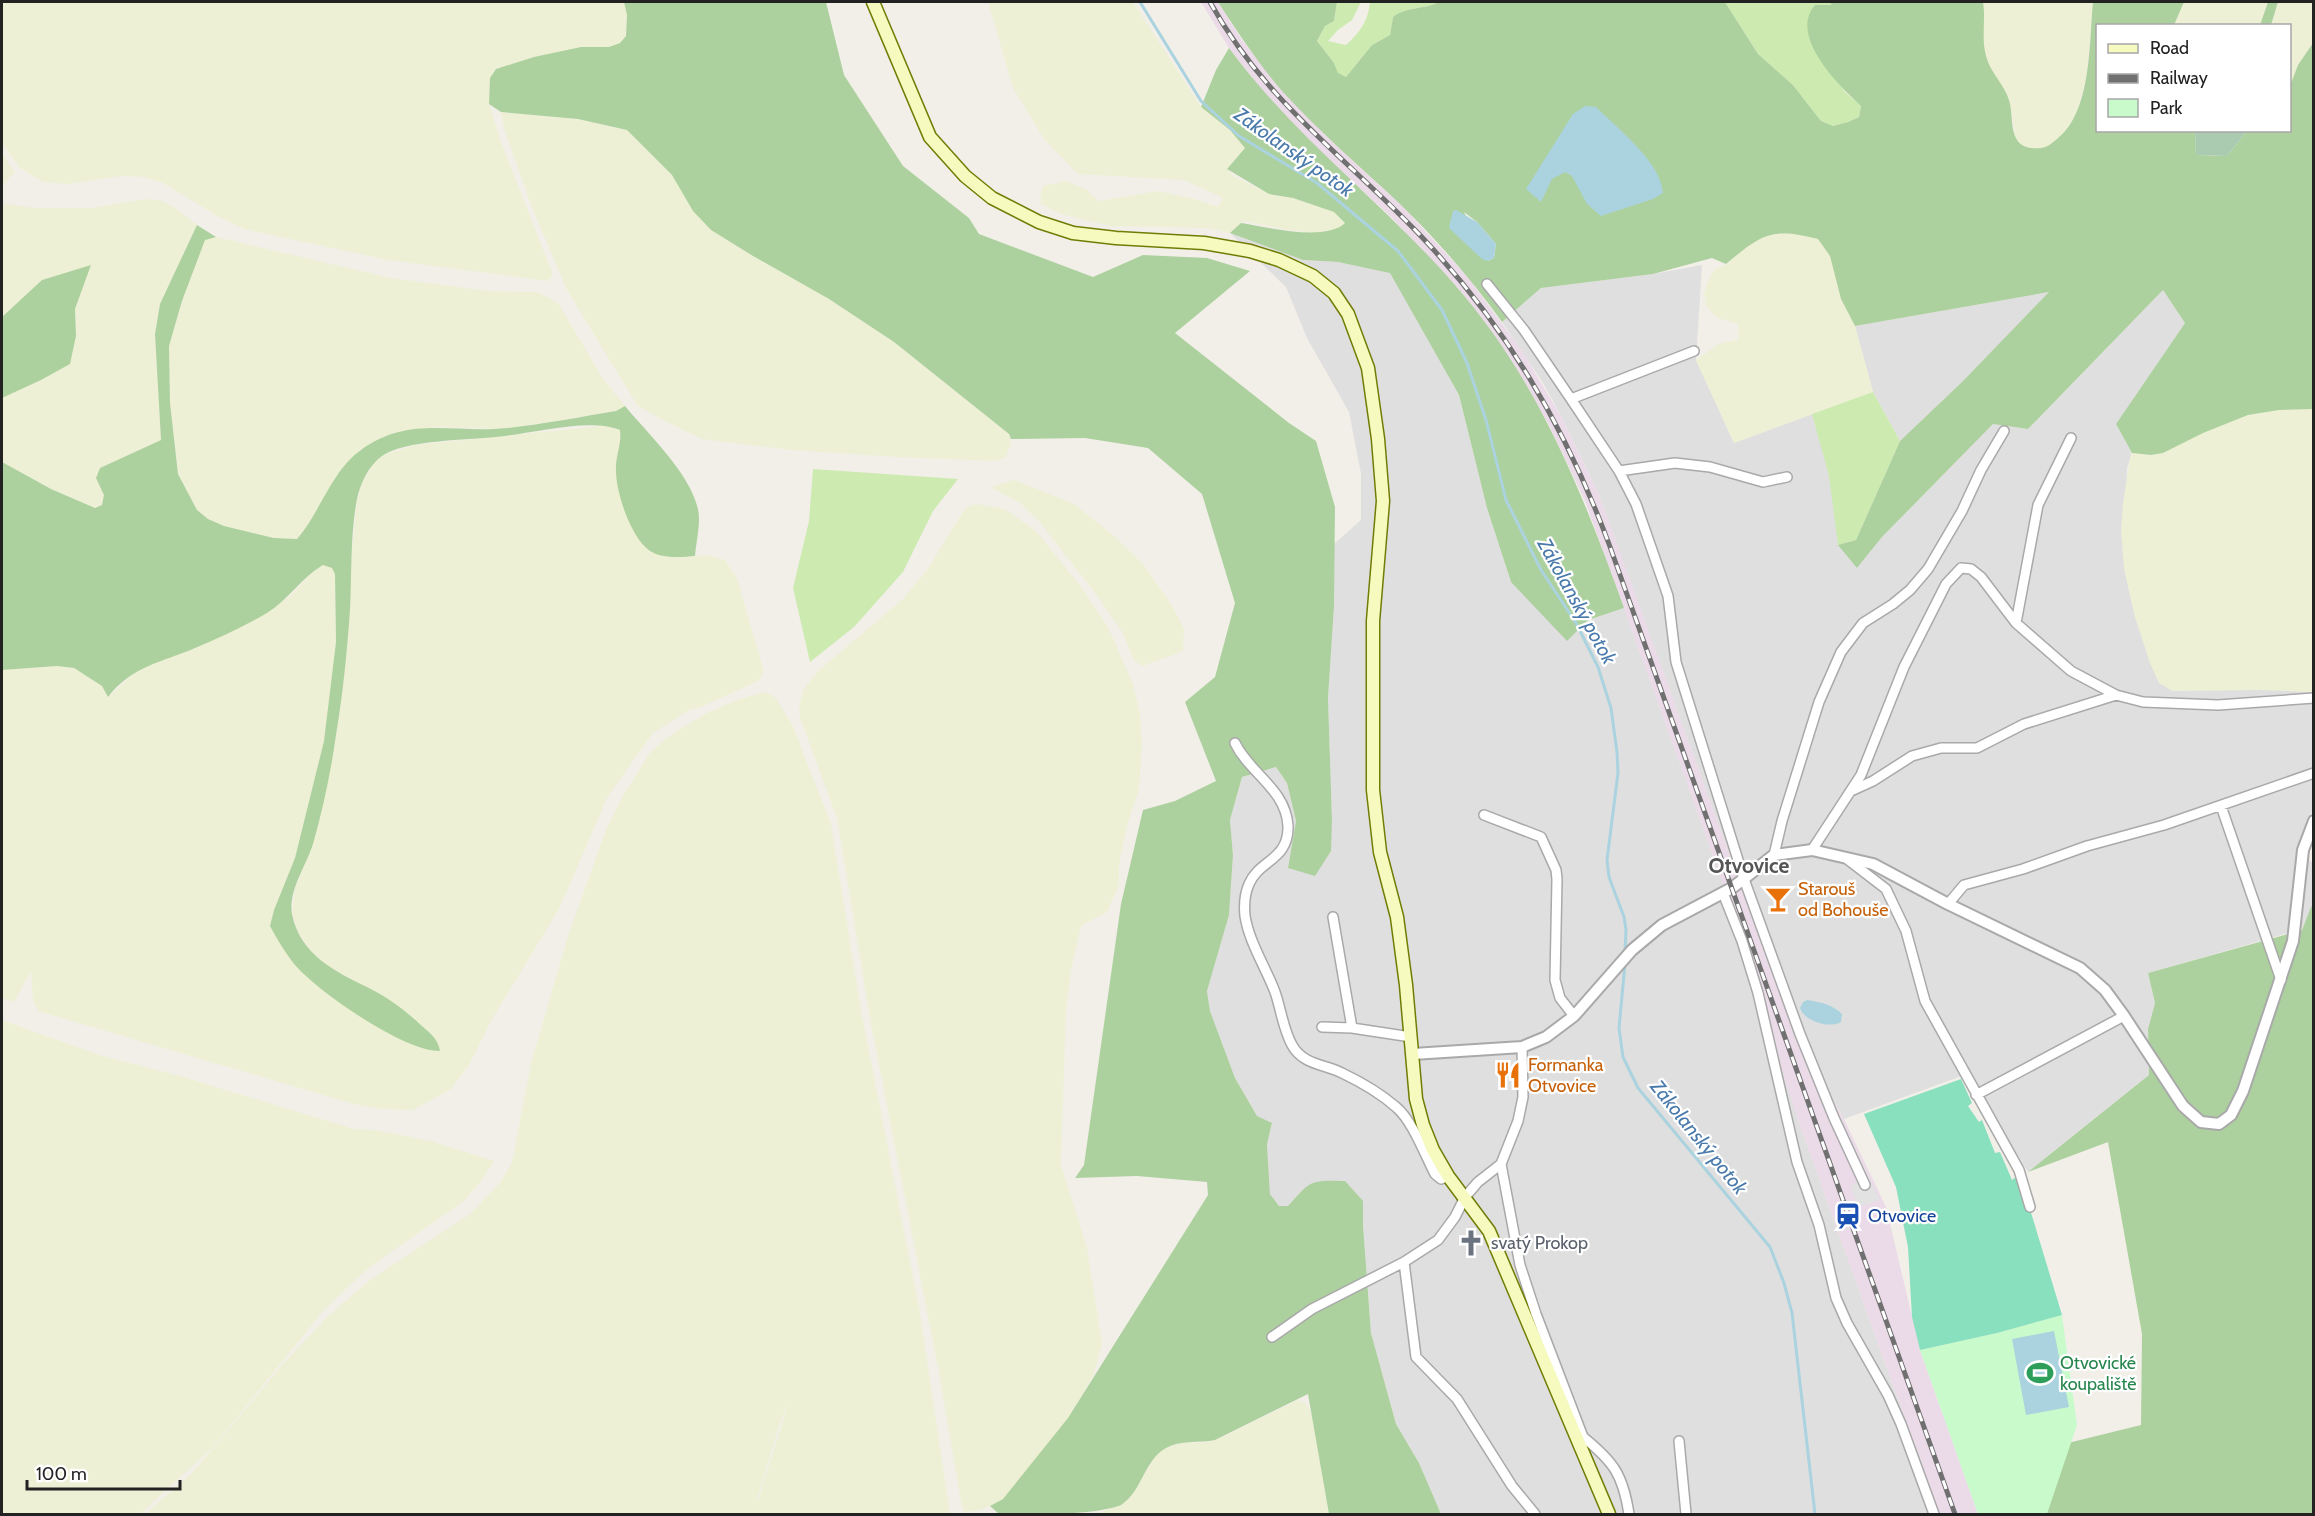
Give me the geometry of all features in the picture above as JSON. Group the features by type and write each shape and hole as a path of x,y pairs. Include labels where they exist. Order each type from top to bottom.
{"main road":[{"path":"873,2 930,137 958,170 992,198 1039,222 1073,233 1204,243 1250,251 1279,260 1313,276 1334,292 1348,314 1368,368 1378,439 1383,501 1373,621 1373,790 1380,852 1397,917 1413,1054 1414,1086 1419,1112 1428,1138 1448,1176 1489,1231 1581,1441 1609,1515"}],"street":[{"path":"1487,284 1524,330 1571,399 1619,471 1636,504 1668,596 1676,662 1744,879 1800,1034 1834,1118 1865,1185"},
{"path":"1571,399 1694,351"},
{"path":"1774,855 1782,821 1819,702 1841,652 1863,623 1910,590 1928,569 1962,511 1981,470 2004,431"},
{"path":"2016,623 2038,505 2072,438"},
{"path":"1619,471 1675,464 1710,467 1763,482 1787,477"},
{"path":"1812,850 1861,775 1910,657 1946,584 1961,568 1971,569 1981,577 2016,623 2071,671 2116,695 2143,702 2218,705 2313,698"},
{"path":"1851,791 1873,781 1912,756 1941,748 1977,748 2024,724 2116,695"},
{"path":"1235,743 1244,759 1270,786 1278,798 1288,825 1283,848 1276,858 1254,875 1246,892 1245,916 1292,1045 1306,1059 1355,1079 1399,1108 1435,1174 1441,1179 1448,1176"},
{"path":"1948,904 1964,885 2023,869 2086,846 2221,806 2313,773"},
{"path":"2221,806 2281,980"},
{"path":"1484,815 1541,837 1556,870 1555,980 1560,998 1574,1016"},
{"path":"1413,1054 1522,1047 1546,1037 1574,1016 1620,962 1662,925 1723,893 1774,855 1812,850 1873,864 1948,904 2080,968 2105,990 2183,1107 2201,1122 2219,1124 2231,1115 2243,1091 2294,941 2303,849 2313,821"},
{"path":"1847,859 1886,889 1906,931 1925,1001 2019,1170 2030,1207"},
{"path":"1723,893 1742,941 1761,1002 1795,1154 1819,1225 1836,1298 1901,1424 1934,1515"},
{"path":"1333,917 1352,1028"},
{"path":"1976,1095 2124,1016"},
{"path":"1322,1027 1352,1028 1411,1038"},
{"path":"1272,1337 1312,1309 1404,1262 1438,1240 1455,1217 1465,1197 1478,1182 1501,1164 1518,1121 1522,1097 1522,1047"},
{"path":"1501,1164 1520,1265 1581,1441 1607,1456 1626,1497 1629,1515"},
{"path":"1404,1262 1416,1357 1457,1399 1512,1486 1535,1515"},
{"path":"1680,1442 1686,1515"}],"shaded area":[{"path":"1201,2 1218,2 1242,40 1282,90 1325,135 1403,207 1467,276 1522,351 1562,418 1599,495 1792,1028 1844,1119 1886,1207 1920,1350 1978,1514 1939,1514 1801,1128 1740,943 1728,897 1585,501 1549,425 1509,359 1456,286 1392,218 1314,146 1270,100 1229,48"},
{"path":"1230,233 1303,260 1338,262 1390,272 1459,395 1487,508 1511,582 1588,620 1624,608 1728,897 1801,1128 1939,1514 1441,1514 1419,1463 1396,1424 1371,1333 1363,1201 1303,1189 1288,1206 1279,1206 1270,1194 1267,1144 1272,1124 1257,1116 1235,1078 1210,1011 1207,991 1229,915 1233,855 1230,820 1242,777 1276,767 1287,783 1296,821 1288,868 1330,851 1332,820 1328,698 1334,607 1334,544 1361,520 1361,474 1349,412 1307,338 1286,287"},
{"path":"1702,265 1696,360 1734,443 1812,414 1857,568 1882,537 1993,424 2028,429 2163,290 2185,323 2116,424 2132,453 2127,468 2124,568 2135,617 2159,683 2313,692 2313,807 2297,850 2313,863 2314,906 2302,929 2148,973 2155,1003 2148,1029 2149,1075 2028,1172 1967,1074 1844,1119 1792,1028 1599,495 1543,383 1502,322 1541,288 1653,274"},
{"path":"2050,292 1963,381 1900,441 1873,392 1855,326"},
{"path":"1844,1126 1880,1200 1857,1207 1851,1185 1860,1182 1834,1130"}],"green space":[{"path":"2,2 624,2 627,15 626,36 620,43 609,47 580,47 512,64 496,69 490,78 489,104 501,142 553,275 547,281 388,260 244,229 219,217 163,183 143,177 122,176 68,184 44,182 19,167 2,143"},
{"path":"624,2 826,2 844,75 903,166 969,218 979,234 1093,277 1143,255 1207,258 1250,271 1175,333 1289,423 1316,441 1335,507 1334,607 1328,698 1331,851 1315,876 1288,868 1296,821 1287,783 1276,767 1242,777 1230,820 1233,855 1229,915 1207,991 1210,1011 1235,1078 1257,1116 1272,1123 1267,1144 1270,1194 1279,1206 1288,1206 1312,1183 1325,1181 1345,1181 1363,1201 1371,1333 1396,1424 1419,1463 1441,1514 1329,1514 1308,1394 1215,1440 1171,1445 1153,1460 1134,1492 1121,1505 1079,1513 1045,1514 999,1514 990,1506 1003,1499 1068,1418 1208,1195 1207,1182 1137,1176 1075,1178 1084,1165 1121,904 1143,810 1175,801 1216,781 1185,702 1215,677 1235,603 1202,494 1148,448 1085,438 1011,439 1009,434 894,342 829,299 711,230 693,211 672,175 627,130 578,119 501,112 489,104 490,78 496,69 534,57 581,47 609,47 620,43 626,36 627,15"},
{"path":"988,2 1133,2 1201,107 1230,130 1245,148 1227,169 1232,175 1269,194 1293,198 1334,212 1345,223 1338,229 1316,233 1244,221 1230,233 1206,228 1110,226 1061,214 1041,204 1043,186 1067,181 1087,190 1099,201 1158,191 1195,199 1218,207 1223,198 1184,180 1078,174 1044,139 1013,88"},
{"path":"1218,2 1337,2 1334,21 1325,26 1317,41 1334,63 1338,73 1346,77 1372,45 1390,35 1393,17 1404,11 1439,2 1725,2 1758,54 1793,85 1821,121 1833,126 1859,117 1861,106 1830,73 1812,45 1808,31 1808,17 1815,5 1832,5 1829,2 1983,2 1986,56 2009,100 2015,136 2022,145 2038,148 2048,146 2057,139 2077,112 2087,75 2093,2 2184,2 2174,24 2096,24 2096,132 2195,132 2196,155 2227,156 2246,132 2291,132 2291,83 2298,65 2313,43 2313,409 2279,410 2248,415 2203,433 2163,453 2151,455 2132,453 2116,424 2185,323 2163,290 2028,429 1993,424 1882,537 1857,568 1838,545 1856,540 1900,441 1963,381 2049,292 1855,326 1841,299 1830,256 1818,239 1802,235 1778,234 1759,240 1726,264 1712,258 1653,274 1541,288 1502,322 1467,276 1428,233 1311,121 1256,59","holes":["1464,212 1477,222 1496,244 1494,258 1488,261"]},
{"path":"1337,2 1361,2 1352,20 1328,41 1346,45 1363,25 1368,15 1370,2 1439,2 1404,11 1393,17 1390,35 1372,45 1346,77 1338,74 1334,63 1317,41 1325,26 1334,21"},
{"path":"1725,2 1829,2 1832,5 1815,5 1844,91 1861,106 1859,117 1833,126 1821,121 1793,85 1758,54"},
{"path":"1983,2 2093,2 2087,74 2077,113 2065,133 2047,147 2034,149 2021,145 2015,138 2010,102 2006,92 1995,78 1986,57 1982,32"},
{"path":"2184,2 2268,2 2260,24 2175,24"},
{"path":"2268,2 2278,2 2271,24 2260,24"},
{"path":"2278,2 2313,2 2313,43 2298,65 2291,83 2291,24 2272,24"},
{"path":"1229,48 1282,111 1398,225 1455,285 1511,359 1555,438 1574,479 1624,608 1588,620 1567,641 1511,582 1487,508 1459,395 1390,273 1338,262 1303,260 1230,233 1241,223 1295,232 1324,232 1336,229 1345,223 1334,212 1293,198 1269,194 1227,169 1245,148 1230,130 1201,107 1216,70"},
{"path":"501,112 578,119 627,130 672,175 711,230 829,299 894,342 1009,434 1011,443 1006,457 996,461 897,457 791,450 702,439 637,405 567,290 532,208 504,128"},
{"path":"2195,132 2246,132 2227,156 2196,155"},
{"path":"2,154 15,172 2,186"},
{"path":"145,199 160,200 174,207 197,225 160,304 155,334 161,440 100,468 96,478 104,495 102,505 95,508 51,489 2,462 2,398 41,380 76,336 75,309 91,266 42,280 2,317 2,203 34,208 91,208"},
{"path":"197,225 216,237 205,240 182,301 169,346 170,403 178,474 197,510 208,519 224,526 274,538 297,539 313,517 334,480 351,458 379,439 414,429 487,429 521,426 616,411 625,406 677,468 694,495 699,514 695,556 666,556 650,551 643,545 631,526 619,491 616,466 620,430 592,425 405,447 382,456 373,464 360,487 353,526 348,641 334,749 313,844 293,896 292,914 296,928 311,951 332,968 390,1000 416,1020 434,1037 440,1051 425,1049 406,1042 363,1018 322,990 295,965 270,926 295,858 324,741 336,642 335,574 332,568 323,565 315,570 275,608 250,623 138,671 127,678 108,697 102,686 74,668 57,666 2,670 2,462 51,489 95,508 102,505 104,495 96,478 100,468 161,440 155,334 160,304"},
{"path":"1791,233 1819,239 1831,256 1841,299 1855,326 1873,392 1734,443 1696,360 1719,344 1739,339 1738,324 1718,318 1706,306 1704,293 1715,269 1727,264 1746,247 1762,236"},
{"path":"216,237 391,278 488,291 537,292 558,303 602,377 625,406 617,411 505,429 440,427 394,432 297,539 274,538 224,526 208,519 197,510 178,474 170,403 169,346 182,301 205,239"},
{"path":"91,265 75,309 76,336 70,364 2,398 2,317 42,280"},
{"path":"1873,392 1900,441 1856,540 1838,545 1829,476 1812,414"},
{"path":"2313,409 2313,692 2173,691 2159,683 2150,663 2135,617 2124,568 2121,531 2131,453 2151,455 2163,453 2203,433 2248,415 2279,410"},
{"path":"601,426 620,429 616,469 684,557 707,555 725,560 737,578 764,672 758,681 701,707 689,710 653,733 608,796 560,907 491,1021 469,1065 451,1089 413,1110 381,1109 354,1104 38,1011 33,1000 31,971 14,1002 2,998 2,670 57,666 74,668 103,686 108,697 137,670 195,648 267,612 290,596 312,572 324,565 332,568 335,574 336,642 324,741 295,858 270,926 296,966 404,1009 327,966 312,953 297,930 292,912 295,889 312,845 336,735 350,608 349,581 357,499 363,481 374,463 383,455 415,445"},
{"path":"813,469 958,479 933,511 903,572 854,627 810,662 793,588 809,521"},
{"path":"1014,480 1074,504 1113,535 1143,564 1171,604 1184,629 1183,651 1143,666 1134,661 1123,633 1096,594 1038,520 1020,503 992,488"},
{"path":"978,504 1005,509 1036,531 1082,588 1108,627 1133,684 1140,714 1142,745 1139,790 1127,825 1119,866 1119,885 1107,912 1081,926 1071,970 1066,1010 1061,1165 1087,1248 1102,1343 1094,1374 1065,1424 1047,1449 1003,1500 981,1510 965,1512 962,1508 939,1373 869,1013 837,818 800,718 799,708 803,690 817,672 903,599 927,570 967,507"},
{"path":"765,692 775,697 792,724 831,824 861,1010 920,1313 950,1514 145,1514 193,1472 283,1364 327,1317 370,1280 470,1214 499,1184 512,1163 531,1063 569,933 606,830 624,794 649,754 666,738 705,714 737,700","holes":["788,1405 758,1500 781,1419"]},
{"path":"2313,906 2313,1514 2038,1514 2068,1443 2141,1425 2142,1334 2108,1142 2028,1172 2149,1075 2148,1029 2155,1003 2148,973 2302,930"},
{"path":"2,1020 99,1055 180,1076 354,1129 375,1130 431,1141 494,1161 464,1201 367,1269 324,1310 213,1447 140,1514 2,1514"},
{"path":"1961,1079 1972,1103 1968,1106 1979,1122 1982,1120 1995,1153 2000,1152 2012,1180 2016,1177 2026,1196 2062,1315 1997,1333 1920,1350 1912,1317 1908,1247 1896,1187 1864,1114"},
{"path":"2062,1315 2077,1425 2047,1514 1978,1514 1920,1350 1997,1333"},
{"path":"1299,1400 1307,1405 1313,1418 1329,1514 1097,1514 1122,1504 1131,1497 1156,1455 1166,1448 1182,1443 1200,1443 1218,1439"}],"water":[{"path":"1585,106 1596,107 1647,158 1655,170 1663,193 1653,199 1601,216 1587,204 1572,176 1565,172 1552,179 1541,202 1526,189 1573,114"},
{"path":"1456,210 1477,222 1496,244 1494,258 1488,261 1482,259 1451,230 1449,227 1453,211"},
{"path":"1807,1000 1834,1008 1842,1014 1841,1022 1830,1025 1817,1023 1806,1017 1800,1008"},
{"name":"Otvovické koupaliště","path":"2054,1331 2069,1407 2026,1415 2012,1339"}],"waterway":[{"name":"Zákolanský potok","path":"1140,2 1201,101 1239,136 1317,183 1398,251 1442,310 1467,363 1486,420 1506,500 1541,570 1576,623 1598,667 1611,708 1618,773 1607,860 1609,877 1624,917 1625,951"},
{"name":"Zákolanský potok","path":"1625,964 1619,1028 1623,1057 1638,1088 1770,1247 1784,1283 1792,1313 1815,1514"}],"railway":[{"path":"1210,2 1231,37 1280,98 1418,233 1478,303 1530,378 1573,458 1609,544 1955,1514"}],"place":[{"name":"Starouš od Bohouše","path":"1778,899"},
{"name":"Formanka Otvovice","path":"1508,1075"},
{"name":"Otvovice","path":"1848,1216"},
{"name":"svatý Prokop","path":"1471,1243"},
{"name":"Otvovické koupaliště","path":"2040,1373"}],"district":[{"name":"Otvovice","path":"1749,866"}]}
